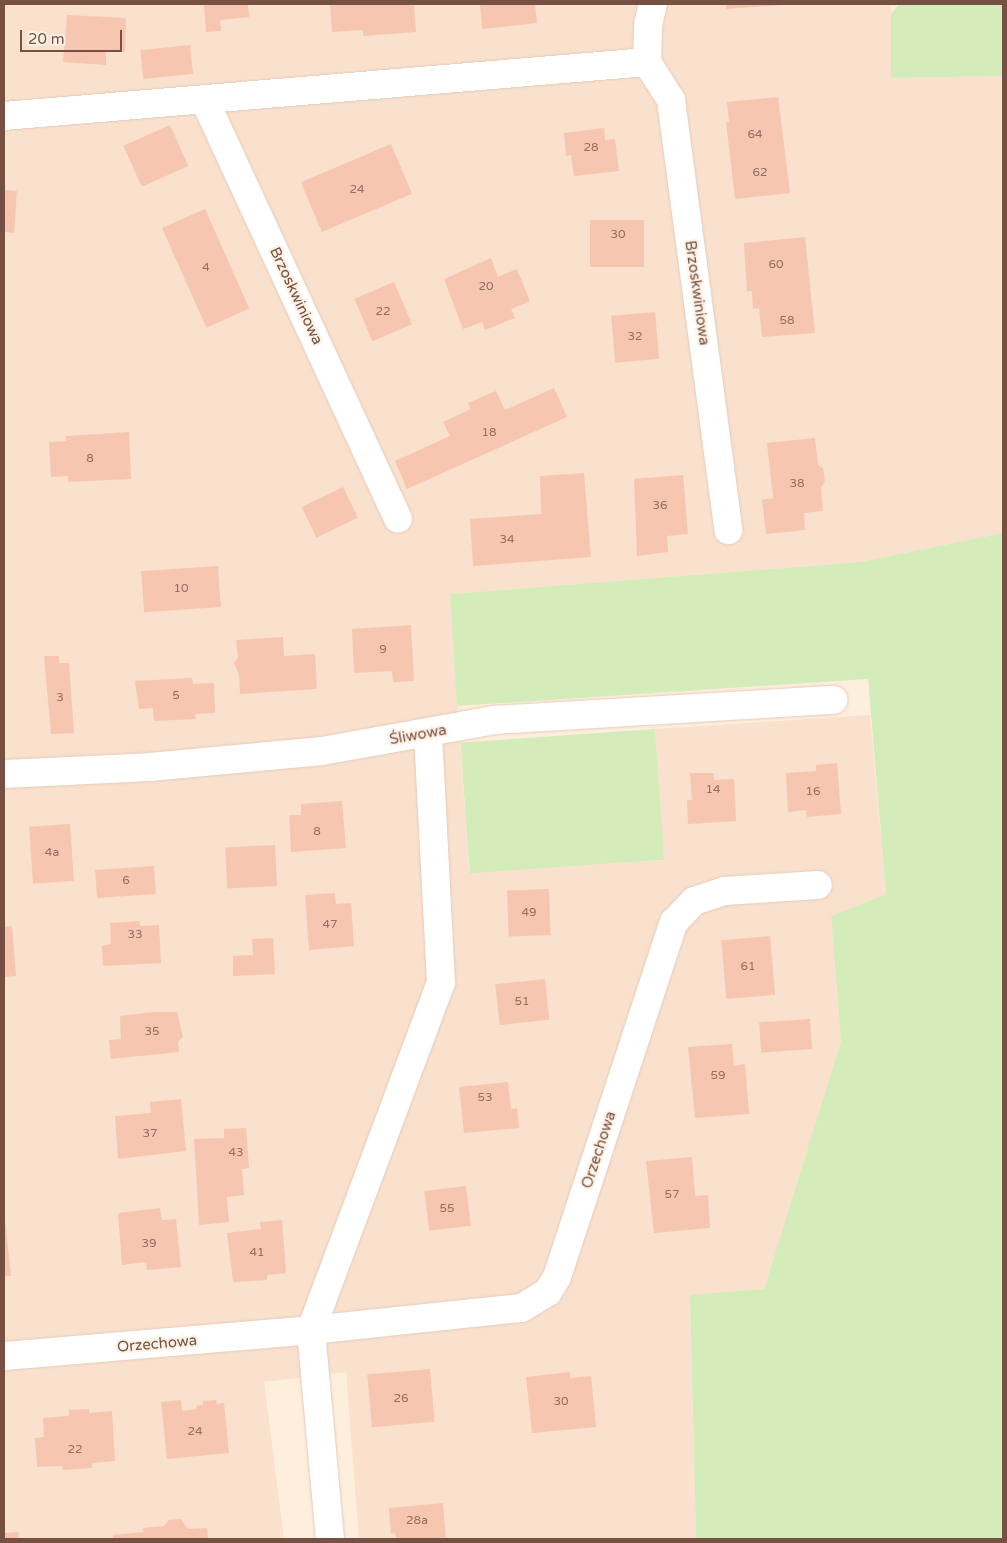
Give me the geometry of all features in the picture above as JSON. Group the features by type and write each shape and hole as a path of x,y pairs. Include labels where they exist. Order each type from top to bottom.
{"street":[{"path":"4,116 205,101 647,62 648,26 653,4"},
{"name":"Brzoskwiniowa","path":"647,62 671,100 728,530"},
{"name":"Brzoskwiniowa","path":"205,101 398,519"},
{"name":"Śliwowa","path":"4,774 150,767 322,751 495,720 833,700"},
{"path":"330,1539 311,1330 441,982 428,733"},
{"name":"Orzechowa","path":"4,1356 311,1330 522,1308 548,1292 557,1276 674,922 694,901 725,891 818,885"}],"shaded area":[{"path":"4,4 891,4 891,78 1003,76 1003,533 860,562 450,594 469,872 664,860 655,729 870,715 886,894 831,916 841,1041 764,1289 690,1296 696,1539 359,1539 346,1372 264,1382 284,1539 4,1539"}],"green space":[{"path":"899,4 1003,4 1003,76 891,78 891,14"},
{"path":"1003,533 1003,1539 696,1539 690,1295 764,1289 841,1041 831,916 886,894 868,679 457,706 450,594 860,562"},
{"path":"655,729 664,860 470,873 460,743"}],"building":[{"path":"204,4 248,4 249,17 220,20 221,31 206,32"},
{"path":"330,4 414,4 416,32 363,36 363,30 332,32"},
{"path":"480,4 535,4 537,23 482,29"},
{"path":"726,4 782,4 782,5 726,9"},
{"path":"67,15 126,18 125,52 106,50 106,65 63,62"},
{"path":"190,45 193,74 143,79 140,50"},
{"path":"778,97 790,193 735,199 726,122 729,122 727,102"},
{"path":"170,125 188,166 142,187 123,146"},
{"path":"604,128 605,140 615,139 619,171 574,176 571,155 566,156 564,133"},
{"path":"391,144 412,194 322,232 301,182"},
{"path":"4,190 17,191 14,233 4,232"},
{"path":"205,209 249,309 206,328 162,228"},
{"path":"590,220 644,220 644,267 590,267"},
{"path":"805,237 815,333 762,337 759,308 753,309 752,291 747,291 744,243"},
{"path":"491,258 498,277 517,269 530,301 511,309 515,318 485,330 482,322 463,329 444,279"},
{"path":"394,282 412,324 372,341 354,299"},
{"path":"655,312 659,359 615,363 611,316"},
{"path":"554,388 567,417 407,489 395,461 450,436 443,422 471,409 468,403 496,391 505,410"},
{"path":"129,432 131,479 68,482 68,476 51,477 49,442 66,441 66,436"},
{"path":"815,438 818,465 823,468 825,482 821,487 823,511 804,513 805,530 766,534 762,500 773,498 767,443"},
{"path":"584,473 591,557 473,566 470,519 541,514 540,476"},
{"path":"683,475 688,534 667,536 668,552 637,556 634,479"},
{"path":"343,487 358,518 317,538 302,507"},
{"path":"218,566 221,607 144,612 141,571"},
{"path":"411,625 414,681 393,682 392,671 354,673 352,629"},
{"path":"283,637 284,656 315,654 317,689 240,694 239,674 234,663 238,658 236,640"},
{"path":"44,656 59,656 59,663 69,663 74,733 51,734"},
{"path":"192,678 193,684 214,683 215,713 195,714 196,719 154,721 153,708 139,709 135,681"},
{"path":"837,763 841,814 807,817 806,810 788,812 786,773 816,771 816,765"},
{"path":"690,773 714,773 714,780 734,779 736,821 688,824 687,800 692,800"},
{"path":"342,801 346,848 291,852 289,815 301,815 301,804"},
{"path":"70,824 74,881 33,884 29,827"},
{"path":"275,845 277,886 227,889 225,848"},
{"path":"154,866 156,894 97,898 95,870"},
{"path":"549,889 551,935 509,936 507,890"},
{"path":"335,893 336,904 351,903 354,946 309,950 305,895"},
{"path":"140,921 140,926 159,925 161,963 103,966 102,946 111,944 110,923"},
{"path":"12,926 16,976 4,977 4,927"},
{"path":"770,936 775,995 726,999 721,940"},
{"path":"273,938 275,974 233,976 233,956 253,955 252,939"},
{"path":"545,979 549,1020 500,1025 495,984"},
{"path":"154,1012 177,1012 183,1037 178,1042 179,1052 111,1059 109,1040 121,1039 120,1016"},
{"path":"810,1019 812,1049 761,1052 759,1023"},
{"path":"732,1044 734,1066 745,1064 749,1114 695,1118 688,1047"},
{"path":"508,1082 511,1109 517,1108 519,1128 464,1133 459,1087"},
{"path":"181,1099 186,1151 118,1159 115,1116 151,1113 150,1102"},
{"path":"246,1128 249,1168 242,1169 244,1195 227,1197 229,1222 199,1225 194,1139 224,1138 224,1129"},
{"path":"692,1157 695,1196 708,1195 710,1228 654,1233 646,1161"},
{"path":"466,1186 471,1226 429,1231 424,1191"},
{"path":"160,1208 162,1220 176,1219 181,1267 147,1270 146,1262 122,1265 118,1213"},
{"path":"4,1210 11,1276 4,1276"},
{"path":"282,1220 286,1273 267,1275 267,1280 233,1282 227,1233 261,1229 260,1222"},
{"path":"430,1369 435,1422 372,1427 367,1374"},
{"path":"570,1372 570,1378 591,1376 596,1427 532,1433 526,1377"},
{"path":"181,1400 182,1411 197,1409 196,1406 203,1405 203,1401 216,1400 217,1404 224,1403 229,1453 167,1459 161,1402"},
{"path":"89,1409 89,1413 112,1411 115,1461 92,1463 92,1468 63,1470 62,1466 37,1467 35,1438 44,1437 43,1418 69,1416 69,1410"},
{"path":"443,1503 446,1539 396,1539 395,1533 391,1534 389,1508"},
{"path":"181,1519 188,1529 207,1528 208,1539 113,1539 113,1535 144,1532 143,1528 164,1526 169,1520"},
{"path":"18,1532 19,1539 4,1539 4,1533"}]}
